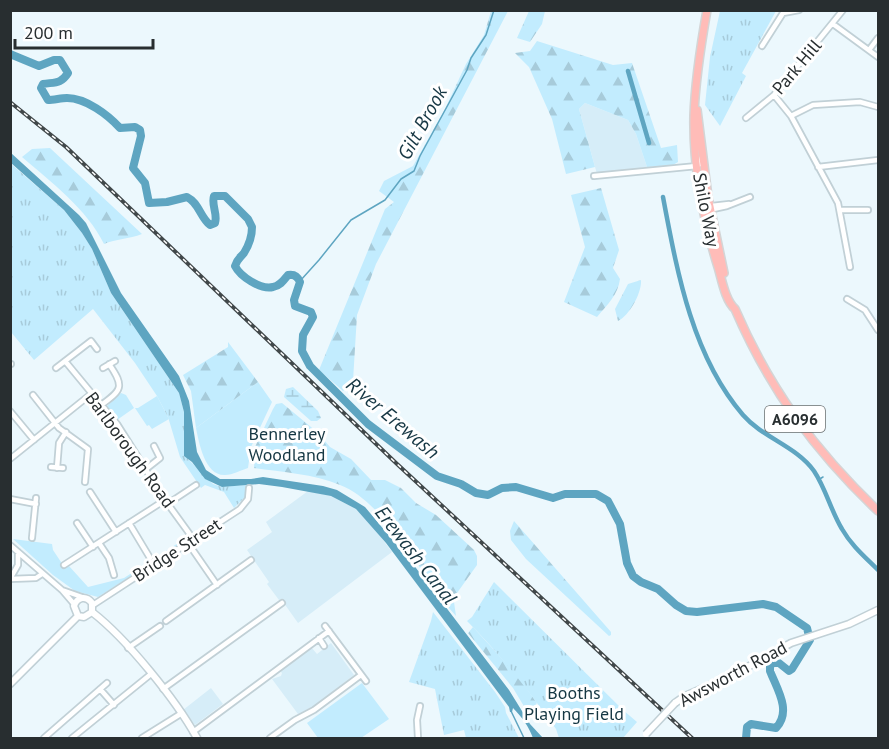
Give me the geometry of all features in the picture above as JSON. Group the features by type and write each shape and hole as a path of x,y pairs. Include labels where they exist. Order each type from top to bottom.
{"main road":[{"name":"Shilo Way","path":"708,10 700,51 694,113 698,166 707,208 735,309 767,376 795,419 833,466 879,511"},
{"name":"Shilo Way","path":"696,107 699,113 707,208"}],"street":[{"path":"762,46 783,13 799,10"},
{"name":"Park Hill","path":"746,118 774,95 843,10"},
{"path":"833,24 879,57"},
{"path":"869,50 879,38"},
{"path":"766,39 771,43"},
{"path":"774,95 791,116 838,204 850,267"},
{"path":"791,116 813,105 860,102 879,107"},
{"path":"594,176 698,166 702,157"},
{"path":"818,167 879,160"},
{"path":"707,208 750,197"},
{"path":"840,210 868,210"},
{"path":"847,298 865,310 879,330"},
{"path":"57,368 91,341 98,349"},
{"path":"103,368 115,361"},
{"name":"Barlborough Road","path":"65,362 117,424 194,540"},
{"path":"100,406 116,394 119,388 119,378 109,364"},
{"path":"10,459 91,394"},
{"path":"32,395 55,423 77,443 88,449 85,482"},
{"path":"10,411 34,440"},
{"path":"57,468 59,443 66,432"},
{"path":"146,469 160,458 154,446"},
{"path":"64,566 129,524 196,485"},
{"name":"Bridge Street","path":"93,609 244,505 248,499 249,488"},
{"path":"93,494 116,532"},
{"path":"32,538 36,498"},
{"path":"10,499 36,504"},
{"path":"129,524 150,558"},
{"path":"74,533 79,526 93,547"},
{"path":"99,543 109,558 114,575"},
{"path":"188,543 217,585"},
{"path":"10,545 62,590 74,604 74,610 78,616 87,617 93,609"},
{"path":"18,552 17,569 10,579 36,578 42,574"},
{"path":"166,621 247,566 251,560"},
{"path":"62,590 90,600 93,609 151,674 182,713 195,735 329,631"},
{"path":"74,604 84,597"},
{"path":"163,689 282,603"},
{"name":"Awsworth Road","path":"644,736 675,703 685,696 735,674 782,648 849,624 879,610"},
{"path":"12,681 78,616"},
{"path":"128,648 160,626"},
{"path":"325,626 366,681"},
{"path":"319,638 324,646"},
{"path":"72,738 151,674"},
{"path":"270,738 314,710 361,675"},
{"path":"45,736 107,683"},
{"path":"100,688 114,705"},
{"path":"418,738 417,720 420,706"},
{"path":"142,738 182,713"}],"shaded area":[{"path":"585,103 628,120 636,134 647,167 597,174 579,109"},
{"path":"11,153 86,223 121,293 179,376 189,401 197,452 206,470 220,479 263,477 323,486 337,490 365,507 416,568 509,690 530,724 543,738 533,738 516,711 513,708 510,712 509,707 386,543 356,509 331,496 282,487 259,484 222,487 205,479 192,462 184,456 184,412 179,393 111,293 92,249 82,233 64,210 11,163"},
{"path":"308,491 331,496 356,509 392,552 298,623 267,584 269,582 247,550 272,532 266,522"},
{"path":"331,643 354,675 314,706 298,714 272,679 281,676 280,671 311,647 317,654"},
{"path":"211,688 223,704 195,725 183,710"}],"green space":[{"path":"491,11 508,11 376,264 357,315 353,381 343,391 319,370 385,209 394,202 379,191 384,181 413,166 445,109 466,64 484,35"},
{"path":"529,11 545,11 542,24 530,42 517,38"},
{"path":"720,11 776,11 742,73 746,76 720,126 705,105 710,57"},
{"path":"537,41 613,65 632,63 661,148 677,145 678,162 673,165 647,167 636,134 628,120 585,103 579,109 595,167 566,174 552,119 529,67 515,53 530,51"},
{"path":"50,148 142,234 104,244 97,231 78,208 22,157 32,149"},
{"path":"10,163 64,210 82,233 92,249 111,293 179,393 184,412 188,459 213,484 222,487 246,485 245,497 234,508 224,492 205,485 201,488 180,457 168,417 157,396 135,363 93,309 34,360 11,332"},
{"path":"601,188 619,250 613,268 620,279 614,295 597,317 564,302 585,247 571,195"},
{"path":"641,280 640,291 634,303 627,314 618,321 615,309 628,284"},
{"path":"228,342 258,382 196,428 191,391 183,375 228,347"},
{"path":"258,382 272,402 251,447 248,468 228,475 218,474 212,470 204,458 196,428"},
{"path":"293,387 318,411 321,418 311,421 284,397 286,389"},
{"path":"121,393 126,395 134,408 117,420 106,407"},
{"path":"157,396 169,419 152,429 149,425 147,426 135,408"},
{"name":"Bennerley Woodland","path":"282,403 317,432 330,447 351,459 371,480 385,480 401,488 416,503 436,515 474,550 477,565 457,593 454,602 456,616 403,543 373,508 357,494 320,478 254,468 255,447 276,404"},
{"path":"514,521 611,632 611,635 609,636 526,559 511,540 510,531"},
{"path":"186,538 186,541 98,597 75,591 53,575 13,539 52,544 53,550 65,568 69,566 88,587 124,578"},
{"name":"Booths Playing Field","path":"494,582 637,722 623,738 559,738 556,729 524,687 467,621 472,617"},
{"path":"433,612 495,692 505,707 519,738 466,738 464,730 444,735 435,689 409,682"},
{"path":"473,627 516,674 537,703 528,713 513,688 468,633"},
{"path":"362,683 389,719 361,738 318,738 307,723"}],"waterway":[{"name":"Gilt Brook","path":"300,281 351,220 385,200 401,179 414,171 467,70 471,58 486,35 494,10"},
{"name":"River Erewash","path":"10,54 39,66 60,60 68,73 60,81 43,84 41,88 48,100 67,98 82,101 103,113 120,128 135,127 140,130 141,136 133,168 145,183 149,203 167,202 187,197 210,225 216,220 214,196 225,196 248,219 252,227 247,247 235,266 238,270 251,281 268,287 278,285 288,275 294,275 299,280 294,300 295,306 311,312 313,317 303,335 302,351 310,366 368,424 437,476 461,484 476,493 488,495 502,488 516,487 553,498 565,494 596,494 608,501 620,524 627,563 633,576 658,589 676,605 686,611 697,612 763,604 776,607 807,628 810,640 792,669 789,671 779,663 773,663 770,666 782,700 781,721 776,728 751,724 747,727 746,738"},
{"path":"628,71 649,143"},
{"path":"663,197 674,254 689,312 699,340 725,392 751,423 807,462 822,485 846,535 858,551 878,570"},
{"path":"818,480 823,477"},
{"path":"511,711 524,738"}],"railway":[{"path":"10,102 66,147 396,463 692,738"}],"water label":[{"name":"Erewash Canal","path":"416,555"}]}
